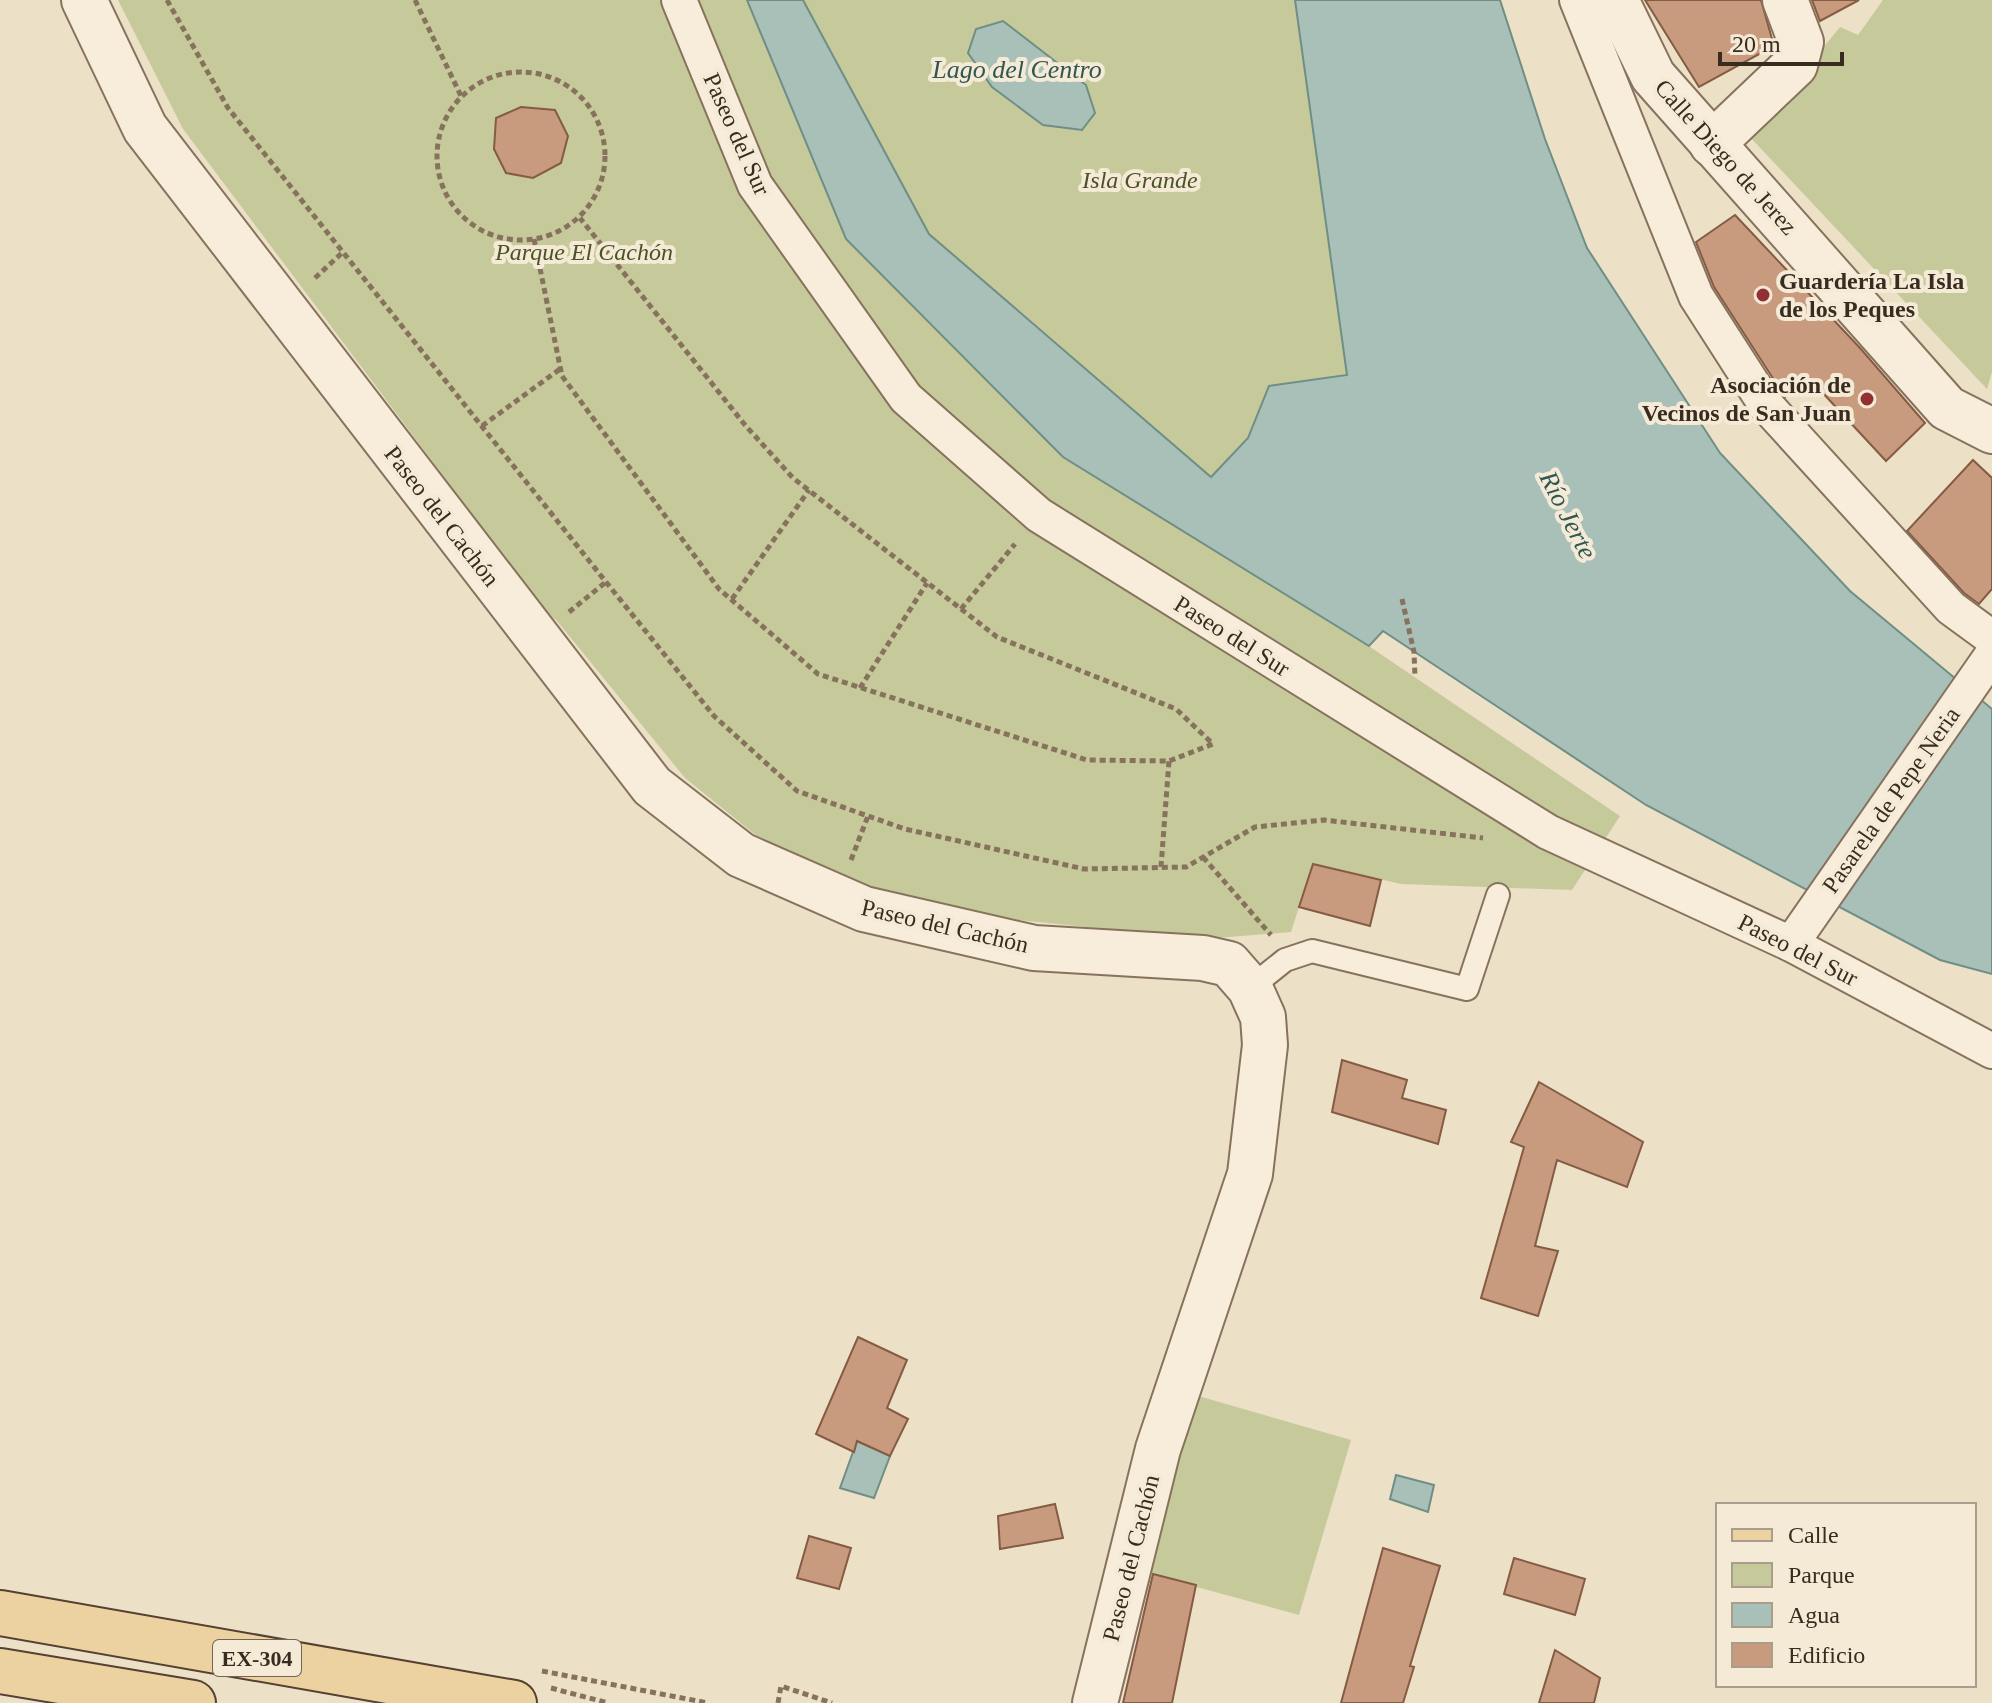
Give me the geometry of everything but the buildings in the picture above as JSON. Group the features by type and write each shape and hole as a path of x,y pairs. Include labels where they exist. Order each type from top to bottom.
{"main road":[{"name":"EX-304","path":"0,1613 521,1686"},
{"name":"EX-304","path":"0,1671 193,1703"}],"street":[{"name":"Paseo del Cachón","path":"84,0 145,128 652,786 741,855 864,909 1034,948 1203,958 1229,964 1250,988 1263,1017 1265,1045 1250,1174 1158,1449 1095,1703"},
{"name":"Paseo del Sur","path":"679,0 755,185 906,398 1039,515 1548,832 1791,944 1992,1051"},
{"path":"1577,0 1696,296 1766,405 1951,608 1992,638"},
{"name":"Calle Diego de Jerez","path":"1616,0 1653,76 1712,144 1947,408 1992,431"},
{"path":"1712,144 1795,65 1801,42 1785,0"},
{"name":"Pasarela de Pepe Neria","path":"1791,944 1992,655"}],"lane":[{"path":"1250,988 1291,958 1312,951 1467,989 1498,895"}],"path":[{"path":"167,0 228,108 714,716 797,791 905,829 1084,869 1186,867 1255,827 1324,820 1507,840 1548,832"},
{"path":"415,0 461,96"},
{"path":"524,71 554,77 582,98 600,126 606,147 601,185 580,218 542,239 504,239 472,226 453,207 441,185 436,156 442,124 461,96 488,78 524,71"},
{"path":"534,239 562,376 710,576 818,674 1087,760 1169,761 1213,744 1176,709 997,637 809,490 745,425 580,218"},
{"path":"482,426 560,369"},
{"path":"732,599 809,490"},
{"path":"961,609 1039,515"},
{"path":"860,688 927,583"},
{"path":"1402,599 1414,652 1415,677"},
{"path":"1161,867 1169,761"},
{"path":"1203,857 1291,958"},
{"path":"521,1686 708,1703"},
{"path":"778,1703 781,1686 832,1703"}],"green space":[{"name":"Parque El Cachón","path":"118,0 747,0 846,239 1311,607 1620,816 1572,890 1401,884 1313,864 1291,932 1204,939 978,916 856,888 768,845 685,778 557,621 543,609 183,129"},
{"name":"Isla Grande","path":"803,0 1295,0 1347,375 1270,386 1248,438 1211,477 929,234"},
{"path":"1883,0 1992,0 1992,372 1987,389 1750,137 1840,27 1858,35"},
{"path":"1195,1395 1351,1440 1299,1615 1149,1574"}],"water":[{"name":"Río Jerte","path":"747,0 803,0 929,234 1211,477 1248,438 1269,386 1347,375 1295,0 1500,0 1545,139 1587,248 1720,453 1850,591 1992,709 1992,974 1940,960 1646,805 1383,631 1369,646 1063,457 846,239"},
{"name":"Lago del Centro","path":"1003,21 1086,85 1095,113 1082,130 1043,125 992,87 968,53 976,29"},
{"path":"857,1441 890,1456 874,1498 840,1488"},
{"path":"1396,1475 1434,1485 1428,1512 1390,1499"}],"place":[{"name":"Guardería La Isla de los Peques","path":"1763,295"},
{"name":"Asociación de Vecinos de San Juan","path":"1867,399"}]}
